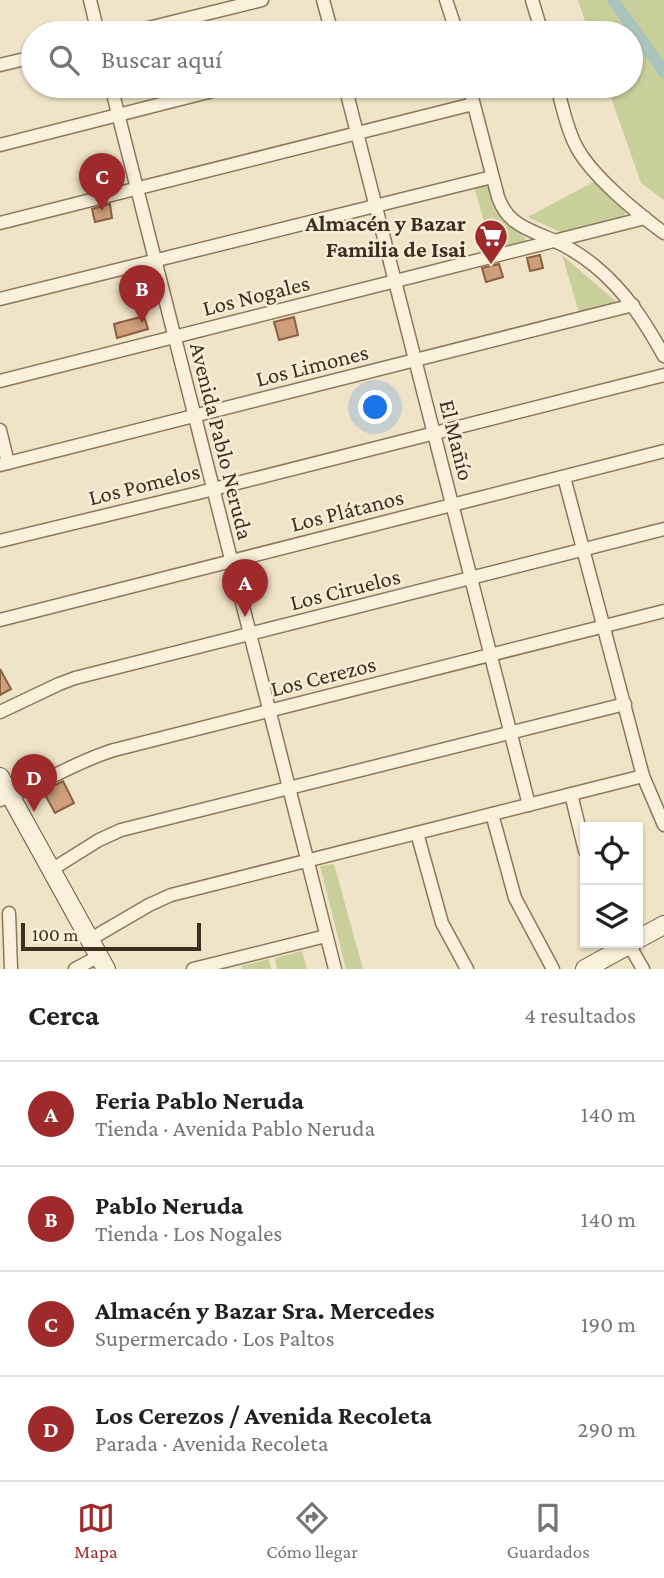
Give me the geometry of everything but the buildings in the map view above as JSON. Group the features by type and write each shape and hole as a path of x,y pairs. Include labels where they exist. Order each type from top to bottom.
{"street":[{"path":"90,0 95,21"},
{"path":"177,21 262,0"},
{"path":"323,0 329,21"},
{"path":"446,0 453,21"},
{"path":"532,0 538,21"},
{"path":"0,65 21,60"},
{"name":"Avenida Pablo Neruda","path":"114,98 335,969"},
{"path":"0,145 185,98"},
{"name":"El Mañío","path":"348,98 529,805"},
{"path":"472,98 499,202 507,214 529,232 554,241 593,264 633,305 664,356"},
{"path":"560,98 579,152 623,201 664,233"},
{"path":"0,223 473,104"},
{"path":"0,299 492,177"},
{"name":"Los Nogales","path":"0,381 645,218"},
{"name":"Los Limones","path":"4,464 633,305"},
{"name":"Los Pomelos","path":"0,541 664,374"},
{"path":"0,430 4,464"},
{"name":"Los Plátanos","path":"0,620 664,451"},
{"path":"564,477 643,776 664,825"},
{"name":"Los Ciruelos","path":"0,712 75,678 664,529"},
{"name":"Los Cerezos","path":"5,798 79,762 102,754 664,611"},
{"path":"51,870 99,840 121,830 625,704"},
{"path":"89,940 171,895 643,776"},
{"path":"0,777 5,798 51,870 102,962 75,969"},
{"path":"572,794 580,829"},
{"path":"492,814 514,898 553,969"},
{"path":"417,833 442,923 467,969"},
{"path":"9,913 11,969"},
{"path":"643,936 664,925"},
{"path":"193,969 326,936"},
{"path":"585,969 622,948"},
{"path":"634,948 643,969"}],"green space":[{"path":"578,0 664,0 664,200 641,183 611,98 643,98 643,21 585,21"},
{"path":"597,180 626,211 623,219 564,234 528,217"},
{"path":"488,183 497,209 527,243 493,253 474,187"},
{"path":"562,255 620,305 579,313"},
{"path":"334,864 363,969 346,969 320,866"},
{"path":"302,951 307,969 277,969 275,958"},
{"path":"269,959 271,969 242,969 241,966"}],"waterway":[{"path":"613,0 628,21"},
{"path":"643,42 664,72"}],"place":[{"name":"Almacén y Bazar Sra. Mercedes","path":"102,211"},
{"name":"Almacén y Bazar Familia de Isai","path":"491,266"},
{"name":"Pablo Neruda","path":"142,323"},
{"name":"Feria Pablo Neruda","path":"245,617"},
{"name":"Los Cerezos / Avenida Recoleta","path":"34,812"}]}
